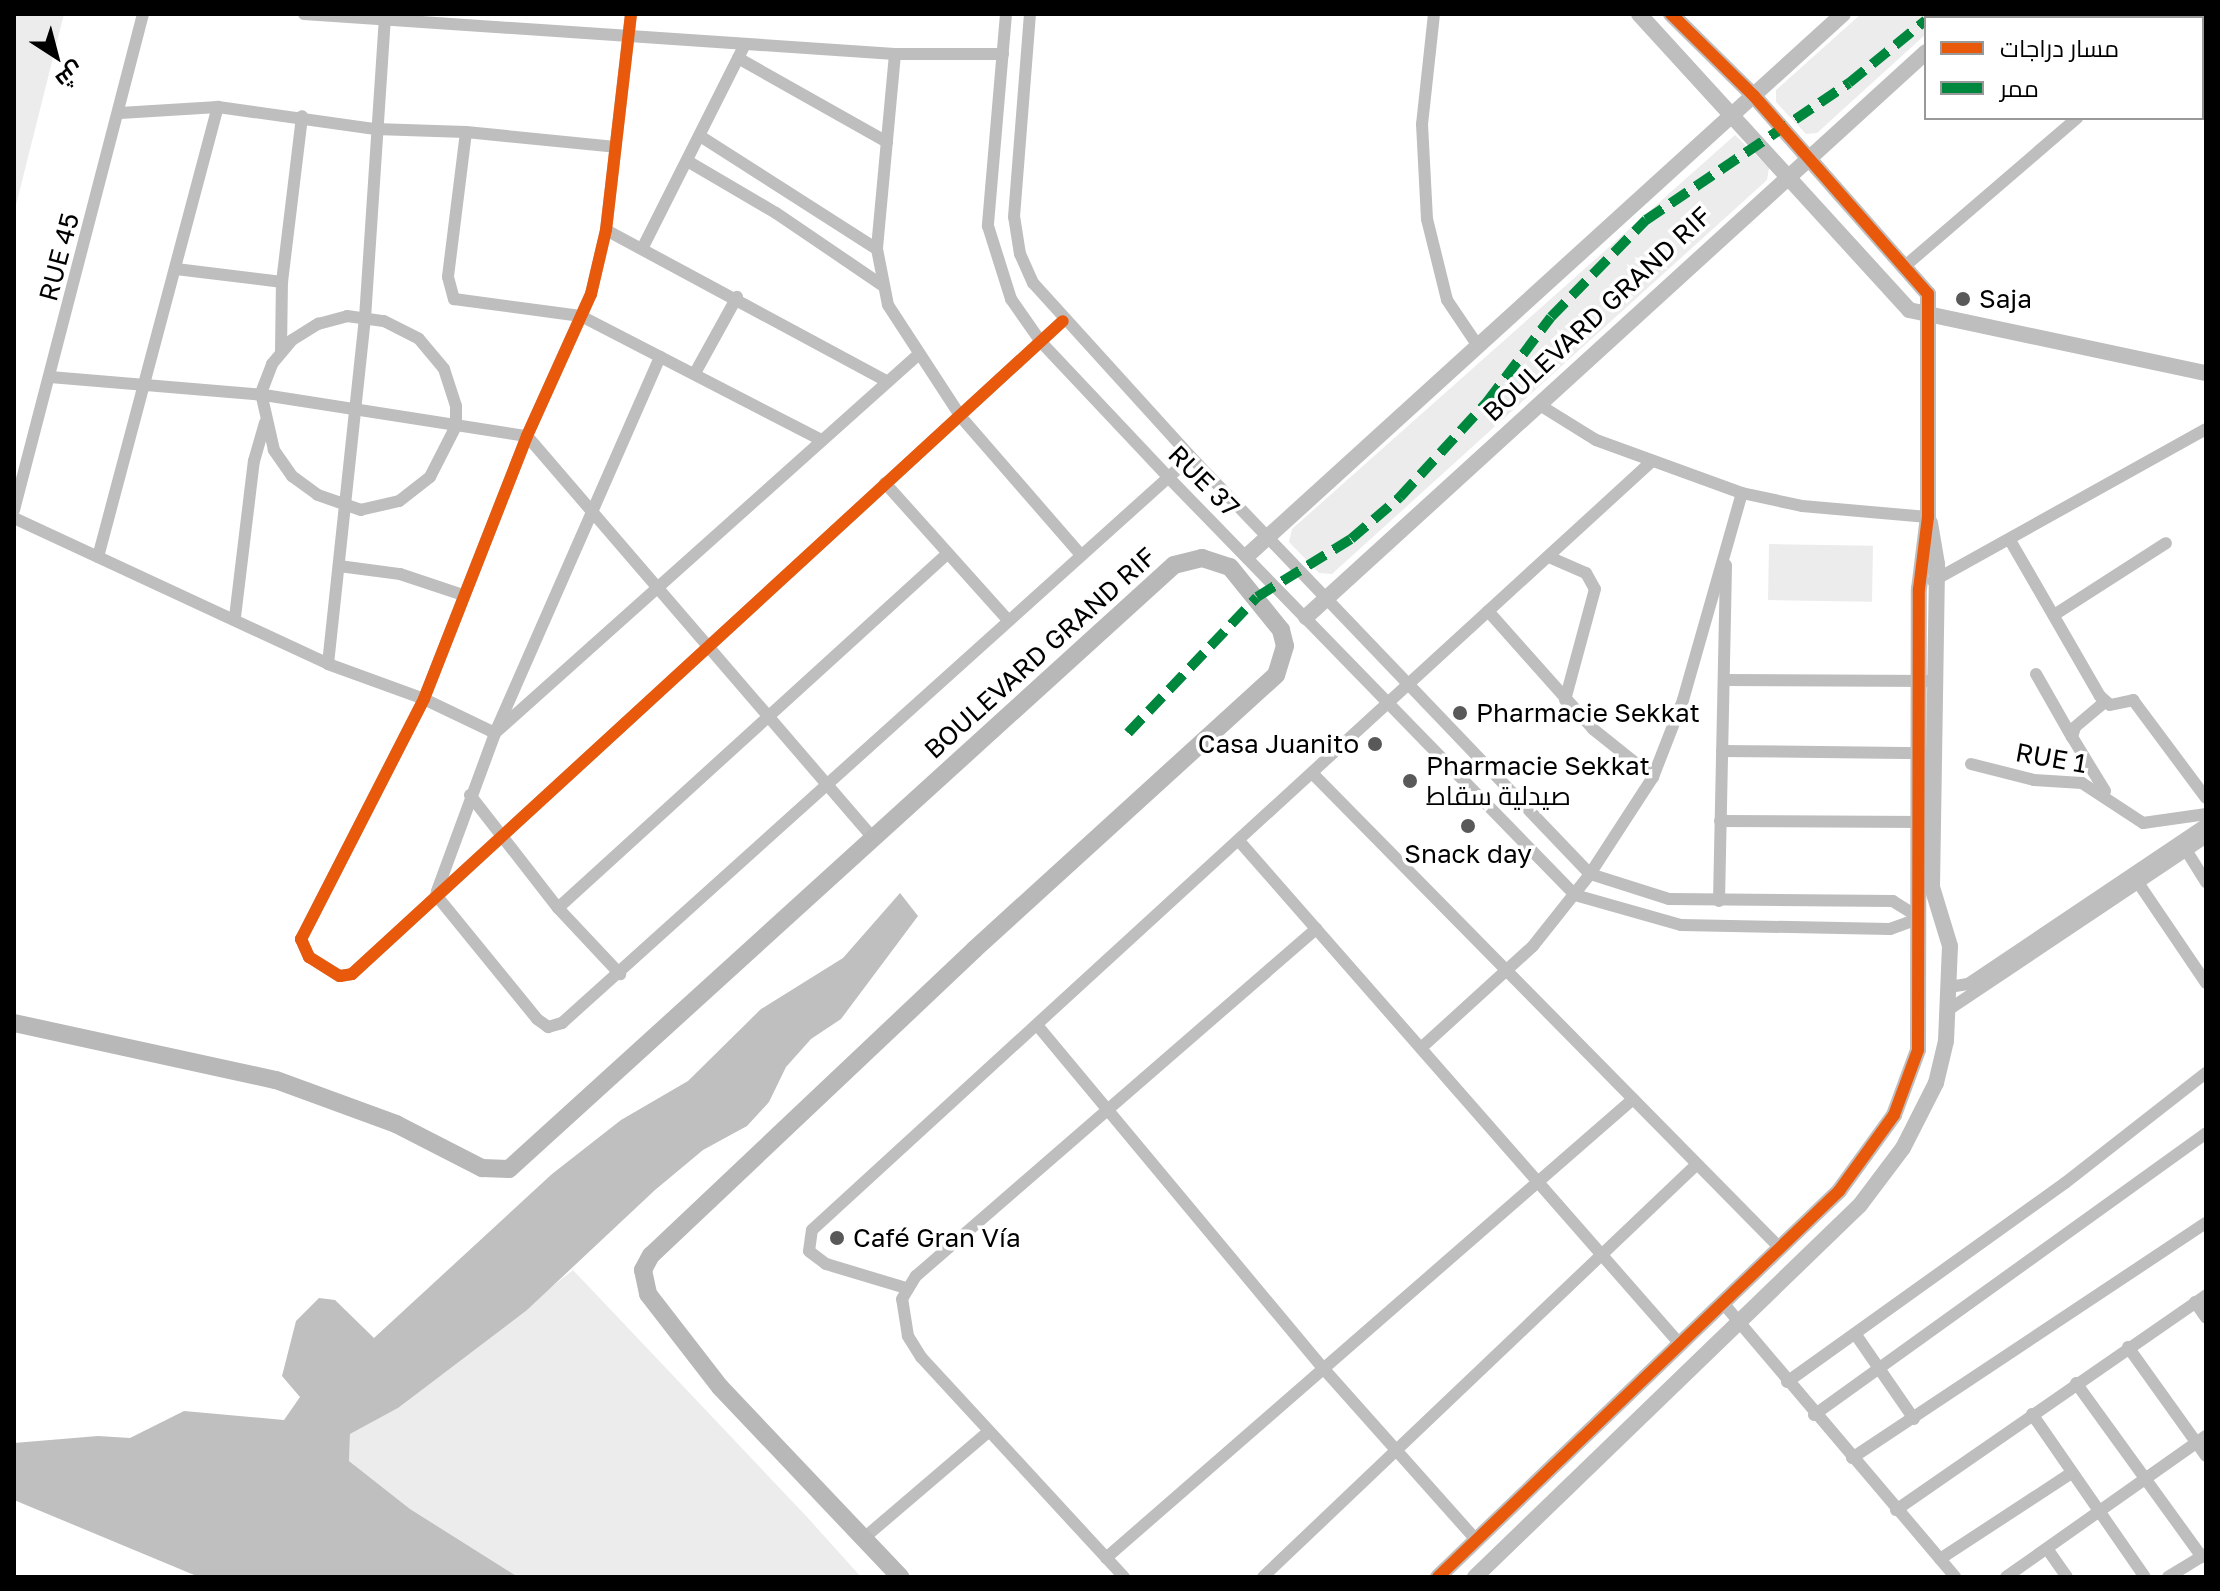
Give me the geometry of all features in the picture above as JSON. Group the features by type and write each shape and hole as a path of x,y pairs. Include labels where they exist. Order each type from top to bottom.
{"main road":[{"name":"BOULEVARD GRAND RIF","path":"14,1023 276,1080 396,1124 491,1172 517,1163 1174,565 1202,558 1230,567 1281,630 1282,661 1265,686 974,950 646,1262 642,1278 648,1294 720,1387 900,1577"}],"street":[{"name":"RUE 45","path":"14,510 120,113 143,14"},
{"path":"304,14 629,39 895,54 1003,54"},
{"path":"631,14 606,230 581,316 527,436 424,699 301,947 344,978 1063,321"},
{"name":"RUE 37","path":"1006,14 988,215 1003,283 1041,342 1168,477 1248,555 1575,895"},
{"name":"RUE 37","path":"1030,14 1014,217 1025,270 1063,321 1590,874"},
{"path":"1434,14 1422,124 1427,219 1447,300 1478,346"},
{"path":"1639,14 1909,310 2206,373"},
{"path":"1671,14 1754,96 1928,294 1931,316 1928,517 1919,589 1927,681"},
{"name":"BOULEVARD GRAND RIF","path":"1248,555 1843,14"},
{"path":"328,664 348,505 365,318 375,129 385,20"},
{"path":"643,247 689,162 745,44"},
{"path":"895,54 877,249 882,285 897,326 961,417 1081,555"},
{"name":"BOULEVARD GRAND RIF","path":"1306,617 1787,175 1924,54"},
{"path":"738,58 887,142"},
{"path":"120,113 218,107 302,116 375,129 466,132 615,147"},
{"path":"98,557 218,107"},
{"path":"281,351 282,282 302,116"},
{"path":"1905,266 2075,120"},
{"path":"466,132 454,206 447,283 452,296 463,303 581,316 819,439"},
{"path":"700,136 877,249"},
{"path":"689,162 776,213 882,285"},
{"path":"776,213 788,193"},
{"path":"988,215 1014,217"},
{"path":"606,230 737,297 888,382"},
{"path":"176,269 282,282"},
{"path":"695,373 737,297"},
{"path":"365,318 403,328 433,353 452,387 456,426 441,461 416,490 381,508 361,510 318,495 292,476 274,450 265,423 264,395 266,378 281,351 318,324 365,318"},
{"path":"495,733 819,439 919,354"},
{"path":"436,895 495,733 660,357"},
{"path":"50,377 264,395 527,436 873,838"},
{"path":"1538,404 1596,440 1742,493 1802,506 1928,517"},
{"path":"235,617 254,461 265,423"},
{"path":"1919,589 2011,542 2206,429"},
{"path":"436,895 548,1027 567,1020 1191,457"},
{"path":"906,1288 826,1264 809,1251 808,1238 821,1220 1314,775 1651,462"},
{"path":"885,483 1008,620"},
{"path":"1421,1048 1508,972 1575,895 1653,777 1687,686 1742,493"},
{"path":"1438,1577 1855,1174 1905,1092 1921,1032 1920,918 1927,681 1936,579 1928,517"},
{"path":"14,518 235,617 328,664 424,699 495,733"},
{"path":"1719,901 1727,540"},
{"path":"2011,542 2105,702"},
{"path":"2054,615 2166,543"},
{"path":"558,908 947,554"},
{"path":"1549,557 1583,570 1595,589 1565,700"},
{"path":"339,566 400,574 463,595"},
{"path":"1488,611 1565,700 1653,777"},
{"path":"2036,674 2108,795"},
{"path":"1724,680 1927,681"},
{"path":"2072,737 2075,727 2105,702 2133,700 2206,798"},
{"path":"1722,751 1926,753"},
{"name":"RUE 1","path":"1971,764 2034,780 2082,783 2108,795 2143,823 2206,814"},
{"path":"1314,775 1780,1248"},
{"path":"470,795 504,833 558,908 620,974"},
{"path":"1720,821 1925,822"},
{"path":"1475,1577 1845,1220 1887,1171 1936,1083 1945,1053 1950,946 1932,887 1925,822"},
{"path":"1949,987 1968,984 2206,824"},
{"path":"1948,1010 2206,837"},
{"path":"1240,842 1680,1344"},
{"path":"2186,850 2206,882"},
{"path":"1590,874 1649,895 1719,901 1893,901 1920,918"},
{"path":"2137,881 2206,983"},
{"path":"1575,895 1681,925 1890,929 1920,918 1940,917"},
{"path":"1124,1577 988,1432 914,1347 902,1312 906,1288 1316,929"},
{"path":"1037,1025 1323,1368 1476,1540"},
{"path":"1787,1382 1856,1335 2206,1073"},
{"path":"1106,1558 1535,1181 1633,1099"},
{"path":"1814,1415 2206,1133"},
{"path":"1263,1577 1697,1164"},
{"path":"1852,1458 2206,1223"},
{"path":"1896,1510 2201,1298 2206,1318"},
{"path":"1723,1303 1814,1415 1948,1568"},
{"path":"1856,1335 1914,1419"},
{"path":"2128,1347 2201,1439 2206,1456"},
{"path":"2076,1383 2204,1556 2186,1572 2168,1577"},
{"path":"2032,1414 2070,1474 2145,1577"},
{"path":"864,1538 988,1432"},
{"path":"2006,1577 2100,1514 2144,1478 2201,1439"},
{"path":"1937,1577 2070,1474"},
{"path":"2048,1550 2067,1577"}],"shaded area":[{"path":"14,14 64,14 14,213"},
{"path":"1861,14 1948,14 1924,16 1924,36 1817,133 1806,134 1776,102 1776,90"},
{"path":"1735,135 1769,168 1767,180 1332,574 1319,573 1289,542 1292,529"},
{"path":"1769,544 1873,546 1872,602 1768,600"},
{"path":"900,893 918,916 841,1019 811,1039 786,1067 769,1102 747,1126 703,1150 655,1190 527,1310 398,1408 350,1434 349,1461 410,1509 518,1577 199,1577 14,1500 14,1443 98,1436 130,1438 184,1411 284,1420 300,1397 282,1376 296,1321 319,1298 335,1300 374,1338 552,1174 621,1120 688,1081 761,1009 843,958"},
{"path":"573,1270 861,1577 518,1577 410,1509 349,1461 350,1434 398,1408"}],"marked path":[{"path":"1128,733 1257,597 1351,539 1400,497 1487,402 1551,317 1646,220 1849,83 1924,22"}],"cycle path":[{"path":"631,14 606,230 591,294 527,436 424,699 301,939 309,957 340,976 352,974 1063,321"},
{"path":"1438,1577 1839,1191 1894,1115 1918,1050 1919,589 1928,517 1928,294 1754,96 1671,14"}],"place":[{"name":"Saja","path":"1963,299"},
{"name":"Pharmacie Sekkat","path":"1460,713"},
{"name":"Casa Juanito","path":"1375,744"},
{"name":"Pharmacie Sekkat صيدلية سقاط","path":"1410,781"},
{"name":"Snack day","path":"1468,826"},
{"name":"Café Gran Vía","path":"837,1238"}]}
